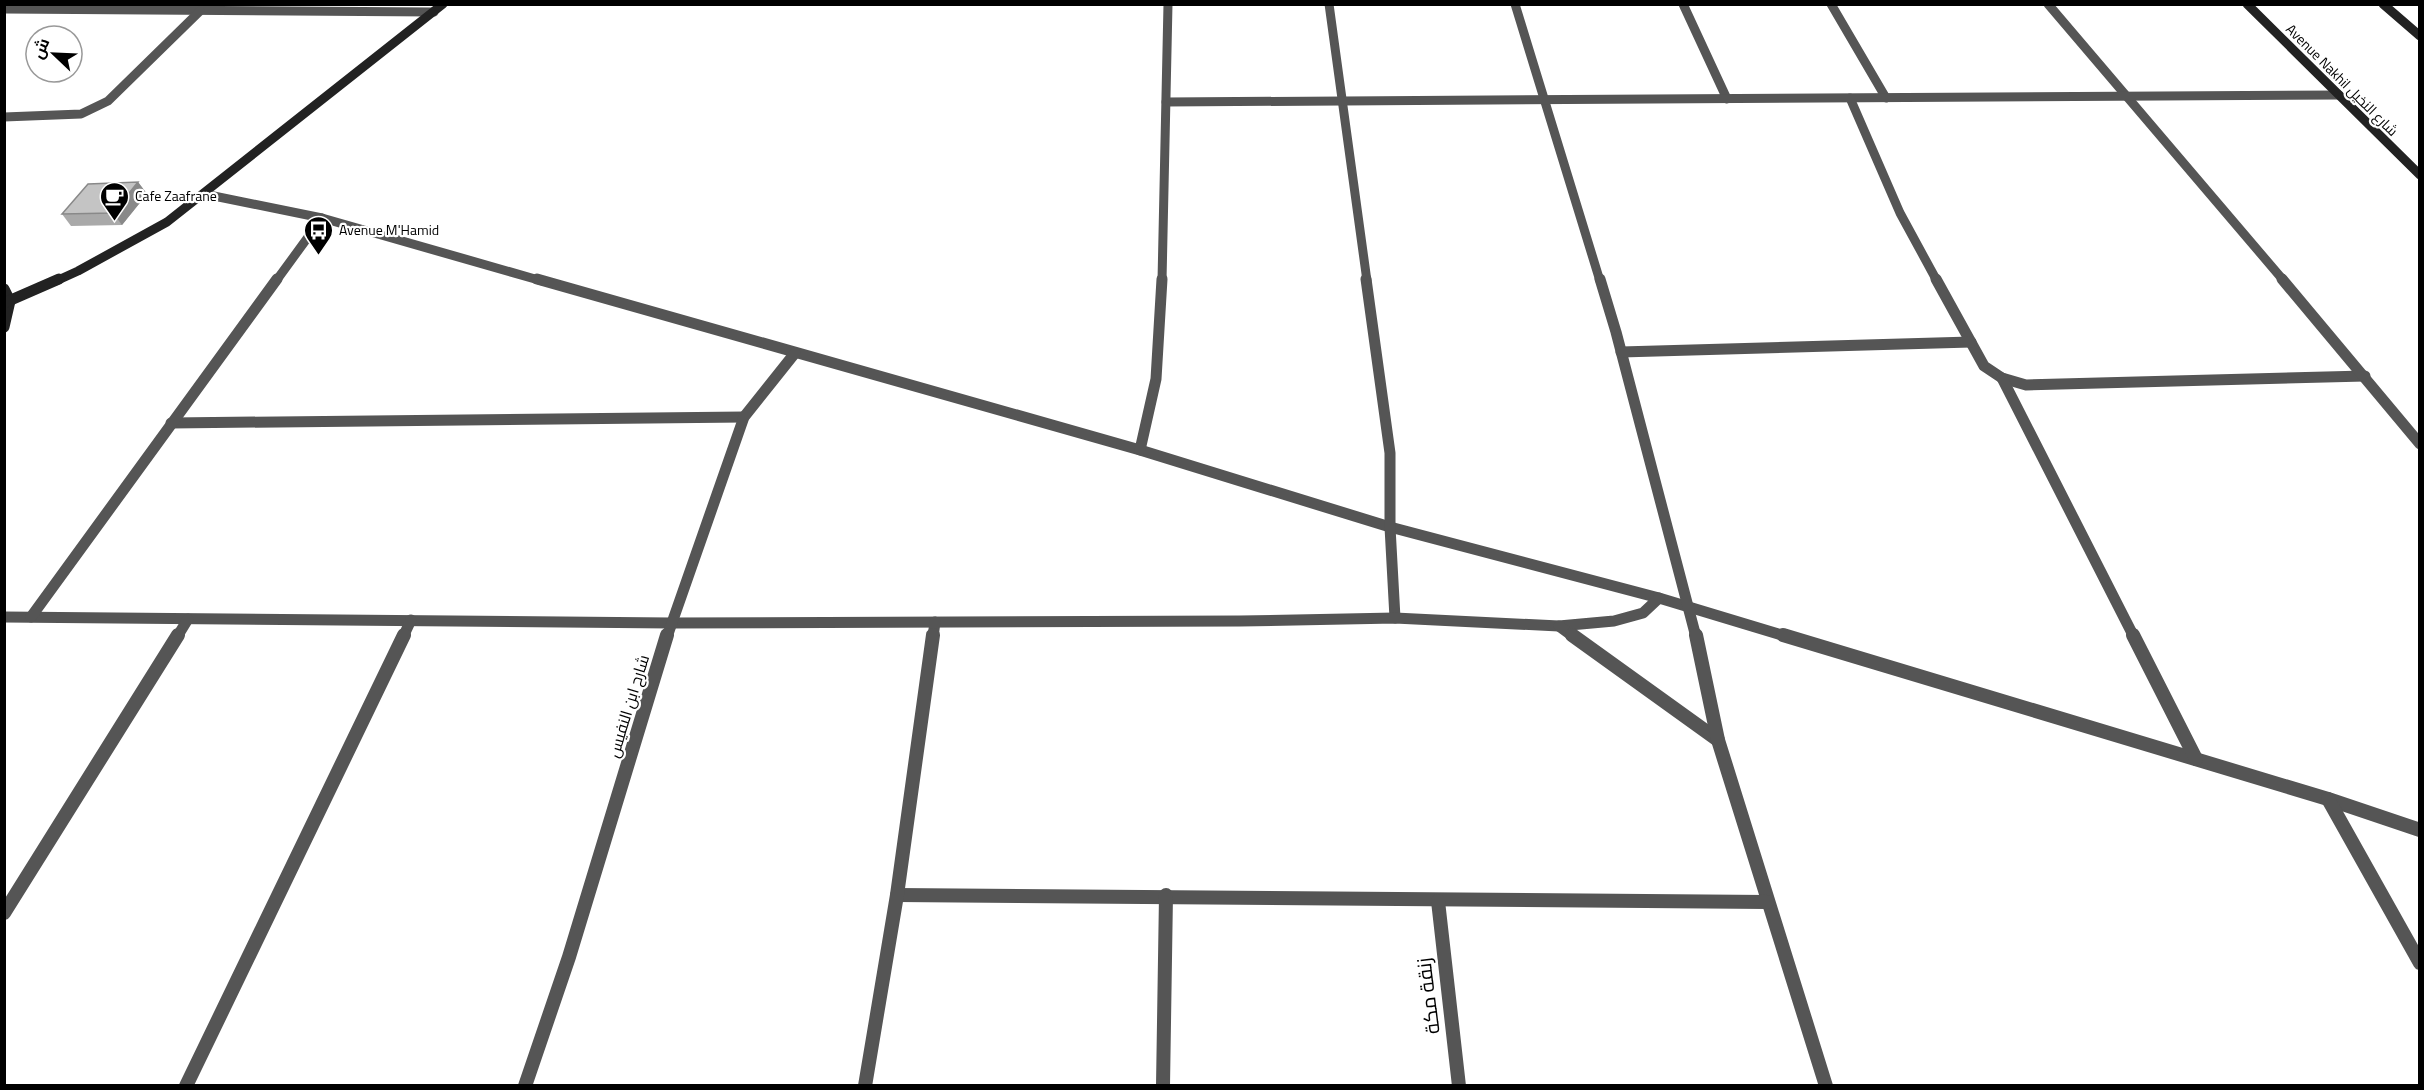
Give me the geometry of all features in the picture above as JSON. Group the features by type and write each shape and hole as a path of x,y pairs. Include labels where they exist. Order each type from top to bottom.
{"street":[{"path":"7,302 78,271 167,222 443,4"},
{"path":"1140,450 1156,379 1163,266 1168,4"},
{"path":"1329,4 1390,453 1390,527 1395,618"},
{"path":"1515,4 1621,352 1690,609 1718,740 1826,1086"},
{"path":"1683,4 1727,99"},
{"path":"1831,4 1886,98"},
{"path":"2048,4 2365,376 2420,444"},
{"name":"Avenue Nakhil شارع النخيل","path":"2247,4 2420,175"},
{"path":"2383,4 2420,36"},
{"path":"4,9 434,12"},
{"path":"4,117 81,114 102,105 200,11"},
{"path":"1166,102 2339,95"},
{"path":"1850,98 1900,213 1984,366 2002,378 2026,385 2365,376"},
{"path":"204,194 322,218 1140,450 1390,527 1659,598 2328,799 2420,830"},
{"path":"31,617 322,218"},
{"path":"4,289 7,302 4,327"},
{"path":"1621,352 1971,342"},
{"name":"شارح ابن النفيس","path":"525,1086 569,957 671,623 744,417 795,353"},
{"path":"2002,378 2196,759"},
{"path":"171,423 744,417"},
{"path":"4,616 671,623 1240,621 1395,618 1559,626 1614,621 1643,613 1659,598"},
{"path":"4,913 188,619"},
{"path":"186,1086 411,620"},
{"path":"865,1086 897,895 935,622"},
{"path":"1559,626 1718,740"},
{"path":"2328,799 2420,963"},
{"path":"897,895 1166,895 1438,901 1767,902"},
{"path":"1163,1086 1166,895"},
{"name":"زنقة مكة","path":"1438,901 1459,1086"}],"building":[{"path":"138,182 113,213 62,214 88,184"}],"place":[{"name":"Cafe Zaafrane","path":"114,222"},
{"name":"Avenue M'Hamid","path":"318,256"}]}
